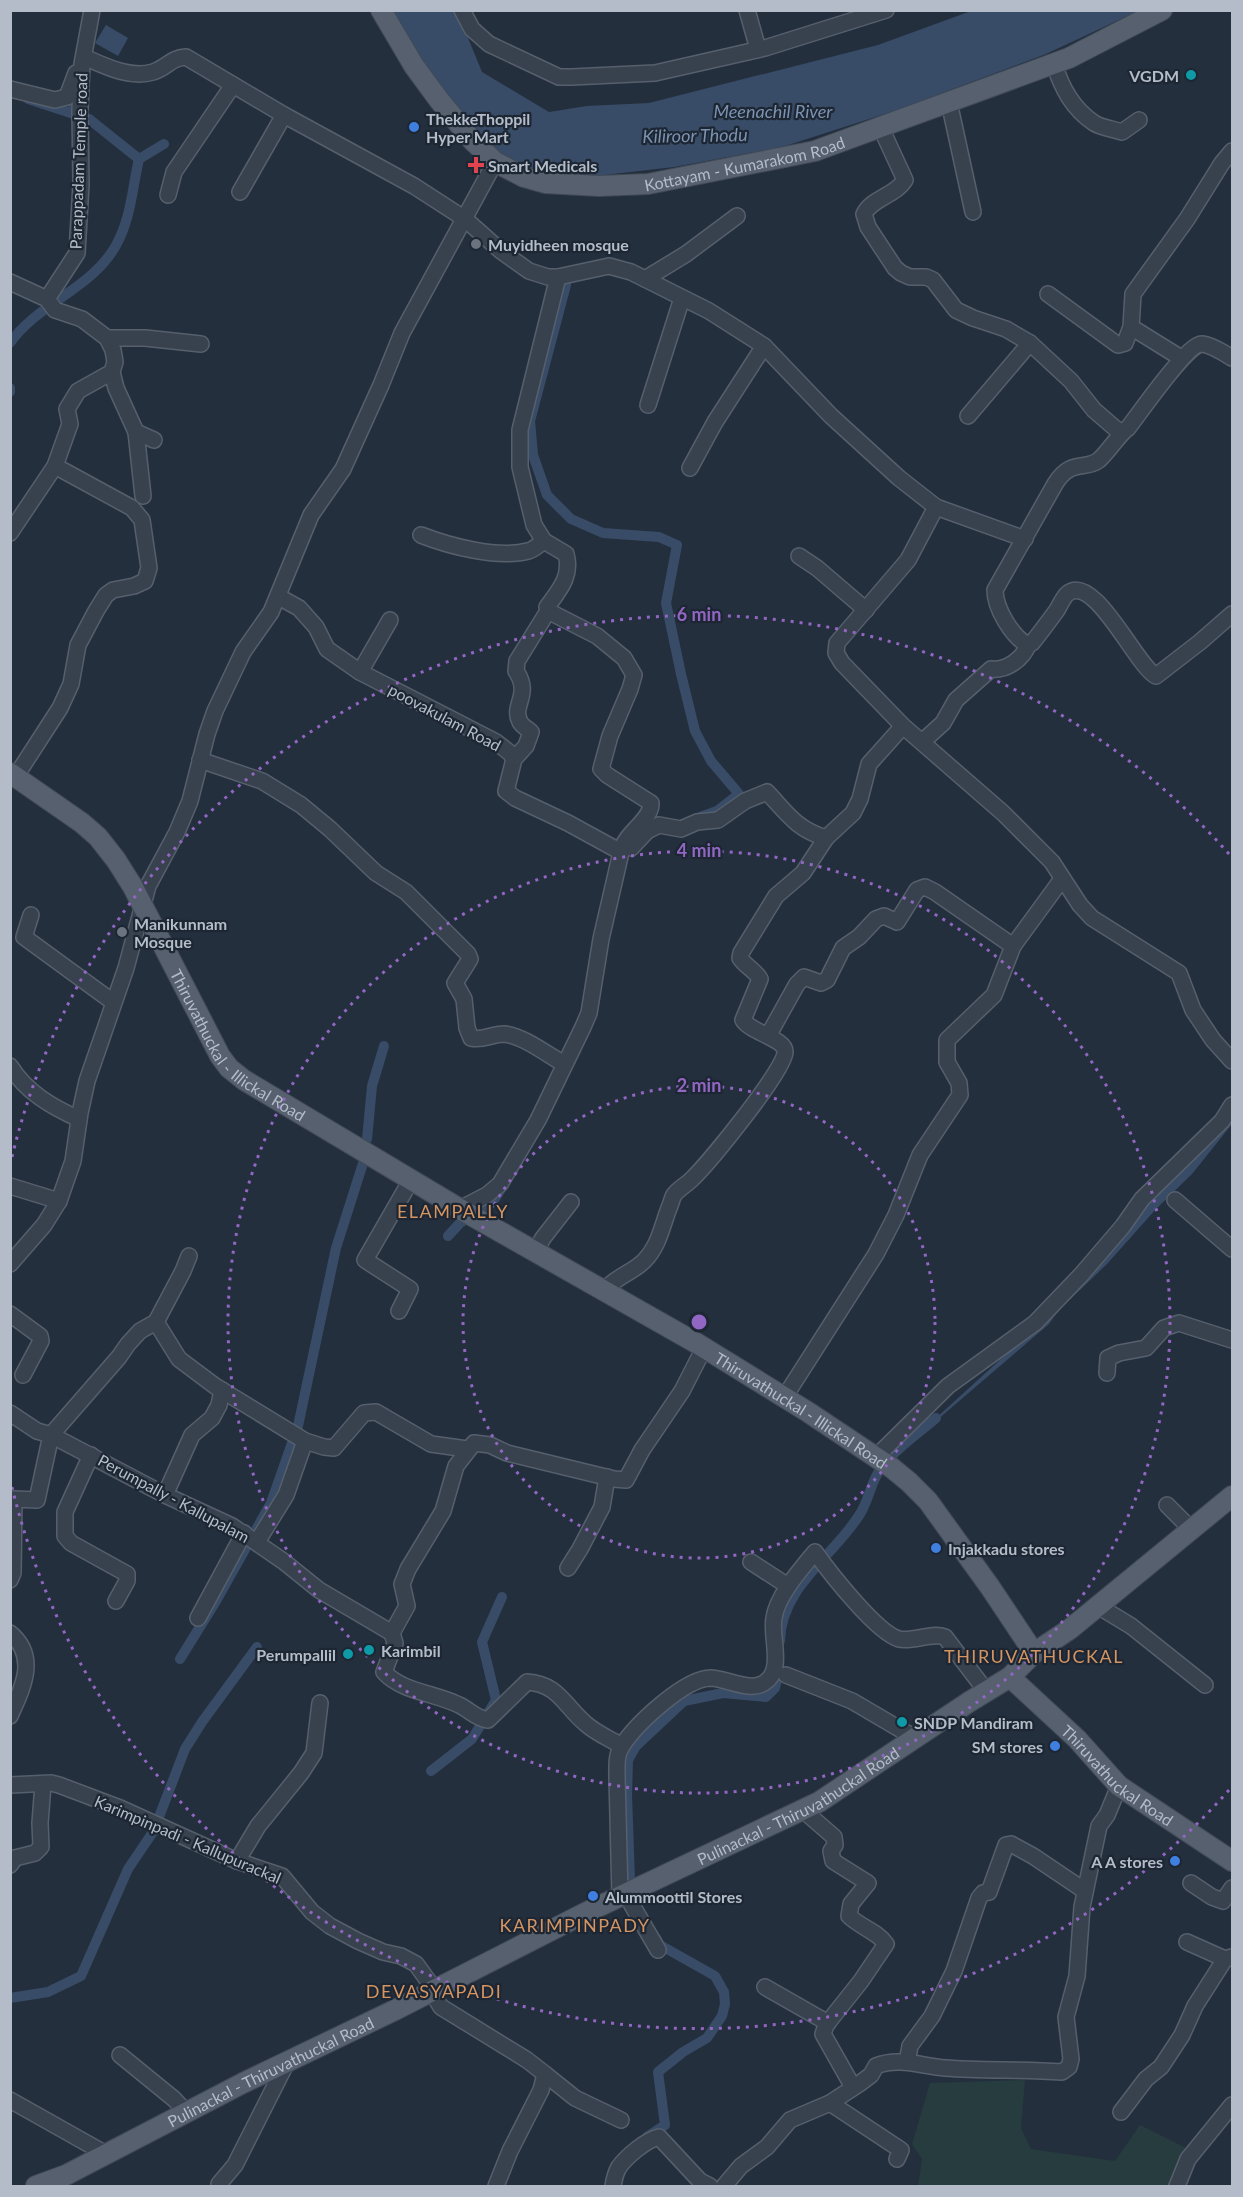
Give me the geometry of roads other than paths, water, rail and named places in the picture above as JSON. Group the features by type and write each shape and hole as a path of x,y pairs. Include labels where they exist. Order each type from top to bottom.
{"main road":[{"name":"Kottayam - Kumarakom Road","path":"381,10 414,66 472,141 495,162 524,177 561,186 631,186 805,153 881,128 1054,64 1096,46 1162,10"},
{"name":"Thiruvathuckal - Illickal Road","path":"13,774 94,833 116,860 143,907 220,1056 229,1068 244,1080 468,1214 704,1348 882,1462 909,1482 928,1501 1034,1653"},
{"name":"Pulinackal - Thiruvathuckal Road","path":"36,2187 66,2175 186,2112 628,1892 803,1810 834,1793 1010,1677 1034,1653 1070,1629 1233,1496"},
{"name":"Thiruvathuckal Road","path":"1010,1677 1077,1739 1119,1786 1233,1861"}],"street":[{"name":"Parappadam Temple road","path":"50,304 77,253 81,184 80,110 83,60 92,10"},
{"path":"462,10 472,29 489,44 559,77 655,73 758,49 886,10"},
{"path":"747,10 758,49"},
{"path":"10,89 55,100 67,97 83,60 117,71 152,73 175,58 186,57 284,115 414,186 465,219 501,251 529,271 548,277 558,277 609,266 631,272 709,311 764,346 831,416 899,478 936,507 1025,539"},
{"path":"1054,64 1063,90 1078,109 1096,125 1122,132 1139,120"},
{"path":"168,195 174,172 233,85"},
{"path":"949,102 973,212"},
{"path":"240,192 284,115"},
{"path":"881,128 905,180 901,186 867,207 864,214 868,227 896,268 910,278 926,277 933,280 956,310 1006,329 1030,343 1071,381 1094,410 1122,432"},
{"path":"1048,294 1118,345 1125,343 1131,327 1133,294 1187,219 1222,163 1233,151"},
{"path":"10,1264 44,1225 58,1201 73,1161 87,1081 126,968 148,886 186,811 215,711 243,652 279,597 311,515 343,469 402,333 495,162"},
{"path":"645,279 686,254 737,216"},
{"path":"514,759 526,746 531,732 520,723 517,712 524,689 516,671 516,661 548,611 547,607 567,575 569,566 566,554 544,541 534,525 521,475 520,430 558,277"},
{"path":"10,282 82,319 107,338 113,350 115,362 112,372 116,388 136,432 143,496"},
{"path":"648,405 682,298"},
{"path":"1131,327 1181,358"},
{"path":"107,338 145,338 201,344"},
{"path":"968,416 1030,343"},
{"path":"1028,645 1021,641 1008,623 995,595 997,585 1055,484 1065,471 1097,462 1118,441 1122,432 1128,428 1181,358 1200,344 1233,358"},
{"path":"690,468 715,423 764,346"},
{"path":"14,523 54,466 70,424 67,409 78,391 112,372"},
{"path":"136,432 154,440"},
{"path":"13,774 64,700 71,684 78,645 106,595 113,590 134,586 145,581 149,568 142,520 132,508 54,466"},
{"path":"936,507 908,560 837,643 836,653 842,663 903,726 1003,813 1052,862 1092,918 1179,973 1193,1010 1213,1040 1233,1061"},
{"path":"421,535 470,550 513,553 531,551 544,541"},
{"path":"799,556 817,568 866,610"},
{"path":"922,742 943,723 956,700 981,676 991,669 1000,670 1014,663 1025,653 1028,645 1032,644 1067,594 1076,590 1083,591 1099,603 1146,668 1156,676 1233,614"},
{"name":"poovakulam Road","path":"279,597 299,608 316,627 327,649 360,672 496,742 510,753 514,759 506,791 515,798 624,850"},
{"path":"468,1214 500,1184 538,1120 589,1013 601,939 625,839 651,813 652,807 651,803 601,769 610,736 634,675 624,658 597,636 548,611"},
{"path":"360,672 390,620"},
{"path":"604,1290 612,1281 643,1262 659,1239 674,1195 691,1180 765,1089 786,1053 784,1047 745,1024 743,1020 760,979 757,973 745,966 740,958 741,953 776,896 803,873 826,838 853,813 860,800 869,764 903,726"},
{"path":"200,760 262,781 301,805 376,873 406,892 468,954 469,963 455,983 465,999 467,1028 471,1038 478,1040 503,1034 517,1037 564,1064"},
{"path":"624,850 647,831 660,825 681,829 697,822 718,820 745,801 767,792 796,823 809,833 826,838"},
{"path":"784,1398 876,1254 896,1215 920,1155 960,1095 959,1083 947,1062 946,1042 993,995 1013,946 1062,879"},
{"path":"768,1036 797,984 804,977 821,983 827,980 843,948 859,937 876,919 884,916 897,922 917,890 925,887 1013,946"},
{"path":"31,915 24,937 113,1002"},
{"path":"10,1066 18,1079 52,1107 79,1119"},
{"path":"882,1462 948,1386 1035,1323 1123,1227 1142,1199 1222,1121 1233,1104"},
{"path":"399,1311 410,1289 365,1260 411,1180"},
{"path":"10,1186 58,1201"},
{"path":"1175,1200 1233,1249"},
{"path":"535,1252 571,1202"},
{"path":"10,1580 13,1573 14,1499 37,1500 51,1435 140,1331 156,1322 189,1256"},
{"path":"10,1314 39,1336 41,1341 23,1375"},
{"path":"156,1322 179,1359 222,1390 298,1437 334,1449 364,1413 376,1412 431,1444 467,1449"},
{"path":"1107,1373 1108,1358 1119,1353 1146,1348 1164,1328 1179,1323 1233,1340"},
{"path":"622,1746 586,1725 548,1686 539,1682 527,1682 488,1720 478,1718 461,1706 389,1678 384,1672 395,1643 392,1633 407,1606 402,1584 408,1569 442,1510 456,1466 467,1449 474,1443 490,1445 507,1453 626,1480 642,1450 682,1390 704,1348"},
{"path":"165,1495 192,1435 212,1418 219,1405 222,1390"},
{"name":"Perumpally - Kallupalam","path":"10,1413 37,1431 51,1435 165,1495 221,1520 250,1538 320,1590 392,1633"},
{"path":"198,1618 250,1538 286,1495 298,1437"},
{"path":"92,1455 65,1512 64,1536 71,1543 127,1574 127,1581 116,1601"},
{"path":"568,1568 602,1507 607,1477"},
{"path":"1167,1505 1192,1530"},
{"path":"658,1950 628,1892 616,1777 617,1759 622,1746 662,1703 692,1683 709,1678 755,1687 767,1682 776,1660 774,1617 788,1586 815,1552 870,1617 896,1638 906,1640 945,1637 986,1692"},
{"path":"751,1562 788,1586"},
{"path":"1098,1606 1131,1626 1205,1685"},
{"path":"10,1633 21,1646 27,1670 24,1684 10,1716"},
{"path":"786,1675 852,1701 915,1738"},
{"path":"237,1862 258,1826 301,1773 314,1753 320,1703"},
{"path":"10,1864 15,1858 35,1853 41,1847 43,1784"},
{"name":"Karimpinpadi - Kallupurackal","path":"10,1785 59,1785 120,1808 237,1862 282,1876 312,1912 330,1926 358,1941 383,1952 401,1956 416,1964 441,2007 528,2060 575,2098 621,2120"},
{"path":"724,2187 741,2166 766,2147 790,2120 830,2103 871,2075 876,2066 886,2062 907,2062 944,2068 1062,2072 1068,2067 1071,2059 1066,2017 1077,1976 1082,1907 1099,1826 1107,1815 1119,1786"},
{"path":"803,1810 834,1837 836,1845 831,1851 833,1861 868,1883 851,1904 849,1916 881,1937 886,1944 828,2023 823,2034 854,2087"},
{"path":"907,2062 910,2046 932,2016 954,1971 979,1898 983,1893 989,1892 1006,1845 1011,1844 1033,1856 1085,1891"},
{"path":"1191,1883 1212,1897 1223,1901 1233,1888"},
{"path":"1121,2112 1146,2079 1161,2067 1182,2034 1195,2006 1229,1958 1187,1942"},
{"path":"765,1987 828,2023"},
{"path":"120,2055 174,2099 186,2112"},
{"path":"219,2184 236,2165 287,2062"},
{"path":"496,2187 510,2151 541,2090 545,2074"},
{"path":"10,2100 106,2154"},
{"path":"830,2103 901,2150 897,2158"},
{"path":"1177,2187 1188,2159 1233,2105"},
{"path":"613,2187 619,2168 651,2140 659,2137 700,2181 710,2187"}],"water":[{"name":"Meenachil River","path":"390,11 457,11 482,72 549,112 587,106 649,103 878,45 971,11 1138,11 1046,54 894,111 782,147 674,167 552,181 507,168 435,87"},
{"path":"106,25 128,38 118,56 95,43"},
{"path":"1232,1105 1232,1124 1192,1174 1156,1209 1107,1264 1058,1311 1049,1324 880,1469 1035,1328"}],"waterway":[{"path":"28,99 89,119 139,159"},
{"path":"69,113 71,101"},
{"path":"10,343 34,317 78,286 105,262 125,226 139,159 164,144"},
{"path":"566,285 530,421 533,455 547,495 571,519 603,533 659,537 677,545 666,603 695,731 711,761 739,794 717,811 700,817"},
{"path":"367,1139 372,1086 384,1046"},
{"path":"180,1659 216,1601 271,1503 298,1426 336,1248 365,1157"},
{"path":"448,1236 460,1223 492,1203 501,1189"},
{"path":"780,1641 789,1604 799,1588 860,1514 881,1468 900,1448 936,1418"},
{"path":"431,1771 472,1739 496,1700 482,1642 502,1597"},
{"path":"159,1817 185,1749 257,1647"},
{"path":"630,1881 628,1760 636,1746 684,1701 723,1693 766,1697 775,1688 780,1668"},
{"path":"10,1998 48,1992 81,1976 128,1869 153,1832"},
{"path":"647,2137 665,2125 658,2072 683,2052 707,2038 722,2016 725,2004 724,1992 715,1976 660,1945 656,1938"}],"place":[{"name":"VGDM","path":"1191,75"},
{"name":"ThekkeThoppil Hyper Mart","path":"414,127"},
{"name":"Smart Medicals","path":"476,165"},
{"name":"Muyidheen mosque","path":"476,244"},
{"name":"Manikunnam Mosque","path":"122,932"},
{"name":"Injakkadu stores","path":"936,1548"},
{"name":"Karimbil","path":"369,1650"},
{"name":"Perumpallil","path":"348,1654"},
{"name":"SNDP Mandiram","path":"902,1722"},
{"name":"SM stores","path":"1055,1746"},
{"name":"A A stores","path":"1175,1861"},
{"name":"Alummoottil Stores","path":"593,1896"}],"district":[{"name":"ELAMPALLY","path":"453,1211"},
{"name":"THIRUVATHUCKAL","path":"1034,1656"},
{"name":"KARIMPINPADY","path":"575,1925"},
{"name":"DEVASYAPADI","path":"434,1991"}],"water label":[{"name":"Kiliroor Thodu","path":"695,135"}]}
